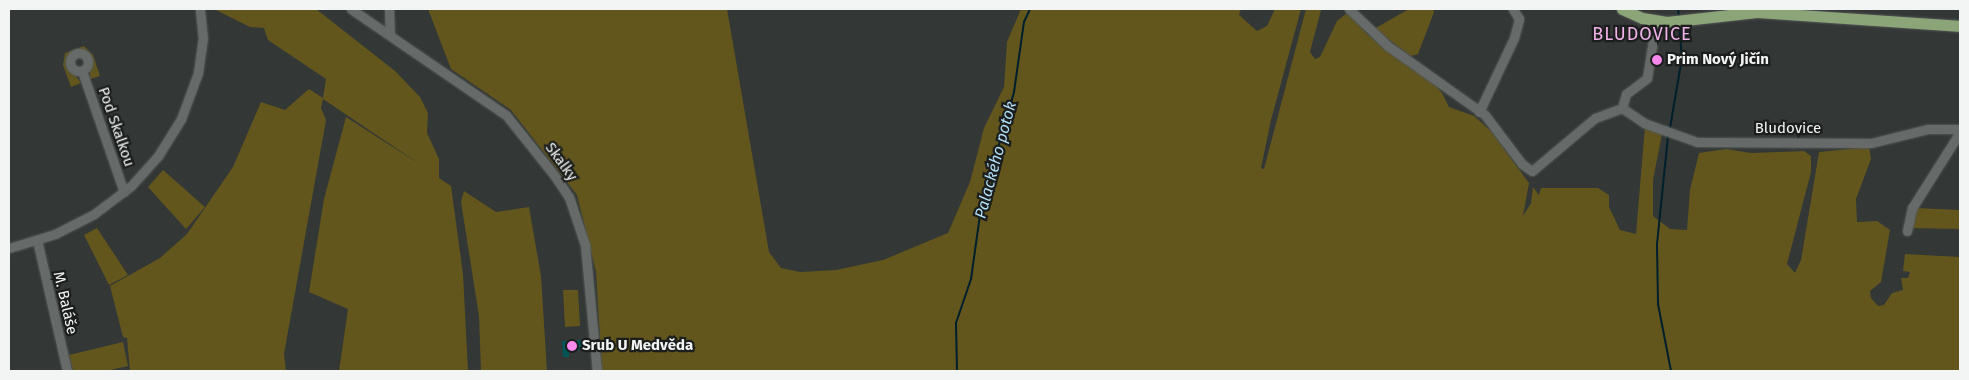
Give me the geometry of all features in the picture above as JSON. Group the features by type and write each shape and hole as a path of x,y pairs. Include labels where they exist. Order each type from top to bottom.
{"main road":[{"path":"1622,9 1656,21 1680,21 1742,12 1827,12 1960,26"}],"street":[{"name":"Pod Skalkou","path":"9,248 37,240 84,220 124,192 158,156 186,108 202,49 200,9"},
{"name":"Skalky","path":"351,9 506,115 569,196 591,275 597,371"},
{"path":"389,9 390,36"},
{"path":"1349,9 1388,46 1479,112 1504,136 1522,164 1532,171 1595,118 1622,108 1626,94 1647,78 1656,21"},
{"path":"1479,112 1514,38 1519,19 1513,9"},
{"name":"Pod Skalkou","path":"82,71 124,192"},
{"name":"Bludovice","path":"1622,108 1644,123 1696,142 1871,143 1928,129 1960,130 1912,208 1906,230"},
{"name":"M. Baláše","path":"37,240 67,371"}],"shaded area":[{"path":"214,9 316,9 395,71 420,97 428,113 427,133 439,159 439,178 451,186 463,274 468,371 339,371 348,309 309,292 324,199 346,117 421,165 323,99 321,108 326,120 284,354 286,371 130,371 127,338 123,337 110,286 160,258 187,234 233,167 261,102 285,110 309,89 323,98 326,79 268,40 264,28 250,27"},
{"path":"428,9 727,9 769,252 781,268 800,272 836,270 883,260 948,233 970,182 984,128 1004,87 1007,42 1021,9 1241,9 1239,15 1257,31 1267,26 1275,9 1301,9 1271,120 1261,168 1264,169 1306,9 1321,10 1310,52 1315,59 1320,57 1337,21 1347,13 1368,35 1414,71 1422,70 1442,93 1449,107 1474,116 1491,131 1529,183 1523,216 1531,203 1533,187 1539,195 1541,188 1598,188 1609,195 1609,207 1620,230 1636,234 1645,126 1662,134 1653,180 1653,216 1670,229 1687,230 1690,190 1699,153 1726,149 1751,153 1804,151 1811,156 1811,172 1787,264 1795,273 1801,260 1819,152 1869,147 1871,159 1856,199 1857,222 1877,221 1890,230 1881,282 1870,291 1871,298 1878,306 1884,305 1892,293 1903,290 1901,278 1908,278 1910,272 1903,271 1905,254 1960,257 1960,371 602,371 596,272 577,195 511,110 451,69"},
{"path":"1409,9 1433,9 1434,12 1418,54 1411,56 1374,29"},
{"path":"84,46 93,55 100,76 90,79 89,55 75,51 67,64 81,83 71,87 63,65 65,53"},
{"path":"163,170 205,207 186,229 148,187"},
{"path":"464,191 496,212 529,207 541,276 547,371 481,371 479,316 461,202"},
{"path":"1915,208 1960,210 1960,229 1909,228"},
{"path":"97,228 128,275 109,285 84,235"},
{"path":"563,290 578,290 580,326 565,327"},
{"path":"123,342 128,366 106,371 73,371 69,355"}],"building":[{"name":"Srub U Medvěda","path":"581,340 582,350 569,351 569,357 563,357 562,341"}],"waterway":[{"name":"Palackého potok","path":"957,371 956,323 971,279 981,208 1014,92 1024,22 1030,9"},
{"path":"1678,9 1679,17"},
{"path":"1670,128 1682,58 1679,24"},
{"path":"1668,136 1657,245 1658,304 1671,371"}],"place":[{"name":"Prim Nový Jičín","path":"1657,60"},
{"name":"Srub U Medvěda","path":"572,346"}],"district":[{"name":"BLUDOVICE","path":"1642,34"}]}
